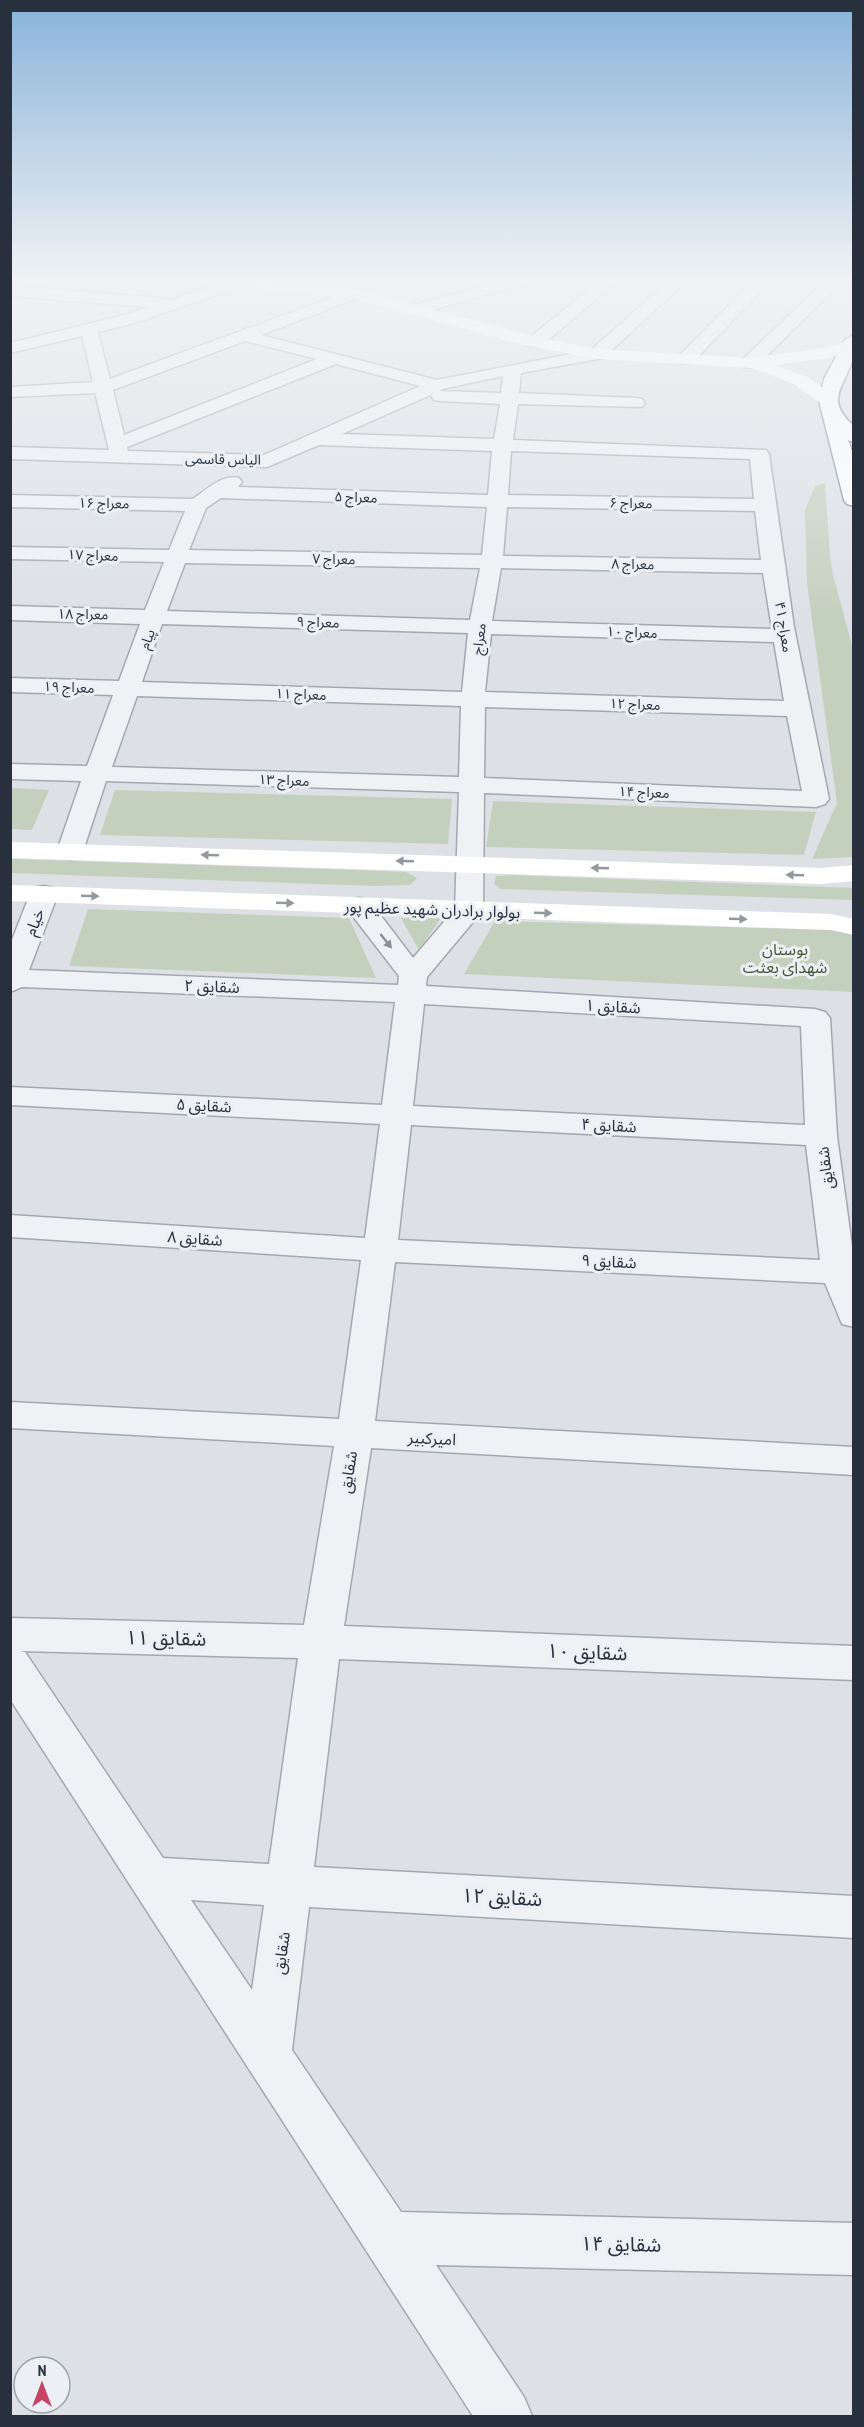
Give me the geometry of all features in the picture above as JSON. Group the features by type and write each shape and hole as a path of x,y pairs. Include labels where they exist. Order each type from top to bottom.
{"main road":[{"path":"813,392 854,436"},
{"path":"832,392 830,408 850,469 854,500"},
{"path":"10,850 821,876 854,873"},
{"name":"بولوار برادران شهید عظیم‌ پور","path":"10,893 831,922 854,927"}],"street":[{"path":"105,392 118,450 255,392"},
{"name":"الیاس قاسمی","path":"10,453 118,450 267,461 418,392"},
{"name":"معراج","path":"469,910 473,700 480,627 492,561 502,446 510,392"},
{"path":"414,394 510,400 636,403"},
{"path":"314,439 502,446"},
{"name":"معراج ۴۱","path":"502,446 759,454 764,506 784,636 816,799"},
{"path":"206,499 267,461"},
{"name":"معراج ۵","path":"206,499 498,501"},
{"name":"معراج ۱۶","path":"10,501 206,499"},
{"name":"پیام","path":"70,851 176,557 206,499"},
{"name":"معراج ۶","path":"498,501 764,506"},
{"name":"معراج ۱۷","path":"10,553 176,557"},
{"name":"معراج ۷","path":"176,557 492,561"},
{"name":"معراج ۸","path":"492,561 774,567"},
{"name":"معراج ۱۸","path":"10,612 155,616"},
{"name":"معراج ۹","path":"155,616 480,627"},
{"name":"معراج ۱۰","path":"480,627 784,636"},
{"name":"معراج ۱۹","path":"10,684 128,688"},
{"name":"معراج ۱۱","path":"128,688 473,700"},
{"name":"معراج ۱۲","path":"473,700 797,709"},
{"path":"10,771 96,775"},
{"name":"معراج ۱۳","path":"96,775 472,785"},
{"name":"معراج ۱۴","path":"472,785 816,799"},
{"name":"خیام","path":"11,979 44,894"},
{"path":"359,906 412,985 469,910"},
{"name":"شقایق ۲","path":"11,979 412,985"},
{"name":"شقایق ۱","path":"412,985 815,1018"},
{"name":"شقایق","path":"267,2054 321,1642 380,1250 412,985"},
{"name":"شقایق","path":"815,1018 821,1136 838,1272 854,1315"},
{"name":"شقایق ۵","path":"10,1096 397,1114"},
{"name":"شقایق ۴","path":"397,1114 821,1136"},
{"name":"شقایق ۸","path":"10,1226 380,1250"},
{"name":"شقایق ۹","path":"380,1250 838,1272"},
{"name":"امیرکبیر","path":"10,1415 854,1461"},
{"name":"شقایق ۱۱","path":"10,1634 321,1642"},
{"name":"شقایق ۱۰","path":"321,1642 854,1663"},
{"path":"10,1664 506,2416"},
{"name":"شقایق ۱۲","path":"151,1878 854,1917"},
{"name":"شقایق ۱۴","path":"389,2238 854,2249"}],"green space":[{"path":"825,483 830,557 853,649 854,857 812,859 837,803 807,583 805,510 815,486"},
{"path":"11,788 49,790 32,830 11,829"},
{"path":"115,790 452,799 448,844 100,835"},
{"path":"493,801 816,812 804,855 486,847"},
{"path":"11,859 406,872 417,878 410,885 374,886 11,873"},
{"path":"496,876 853,888 853,900 501,889 494,884"},
{"path":"88,909 349,918 376,978 69,966"},
{"path":"401,918 441,918 419,950"},
{"name":"بوستان شهدای بعثت","path":"495,921 838,930 853,935 853,992 464,974"}]}
